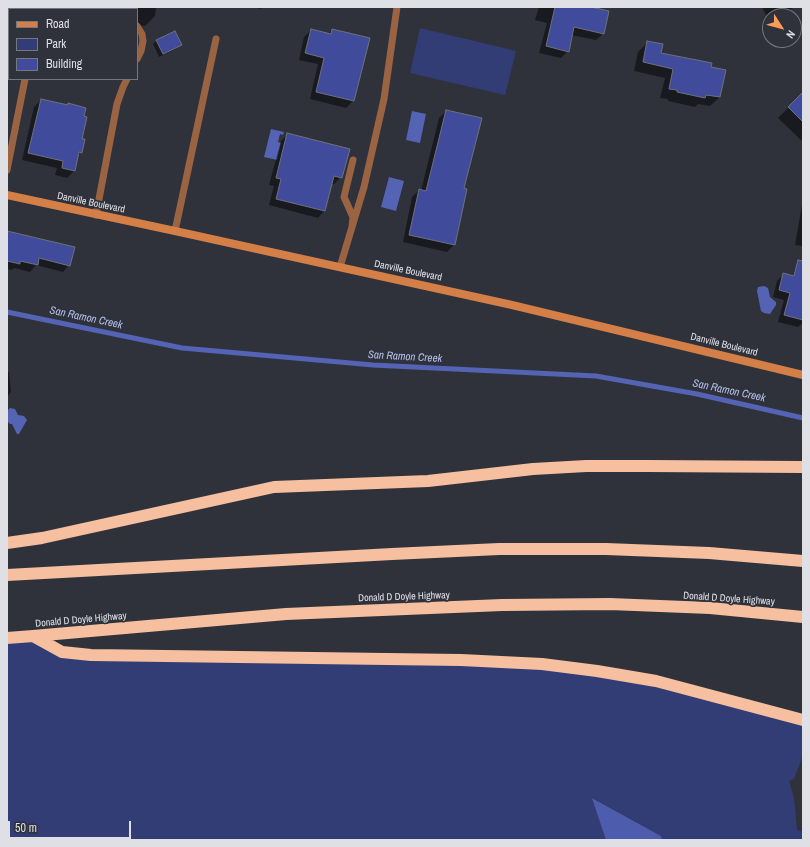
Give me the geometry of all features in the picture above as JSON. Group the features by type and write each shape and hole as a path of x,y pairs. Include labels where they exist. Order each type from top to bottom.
{"highway":[{"path":"7,543 42,538 274,487 428,481 533,469 586,466 803,467"},
{"path":"7,575 499,549 606,549 709,553 803,561"},
{"name":"Donald D Doyle Highway","path":"7,638 286,614 502,605 610,604 710,608 803,617"},
{"path":"33,636 62,652 91,655 460,660 542,664 598,671 656,681 803,720"}],"main road":[{"name":"Danville Boulevard","path":"7,195 512,305 803,375"}],"lane":[{"path":"340,267 364,187 384,99 397,7"},
{"path":"138,28 142,34 143,41 138,57"},
{"path":"175,231 216,39"},
{"path":"7,170 25,80"},
{"path":"96,215 117,104 126,80"},
{"path":"352,227 353,217 344,197 353,160"}],"green space":[{"path":"420,28 516,51 505,95 410,73"},
{"path":"33,636 62,652 461,660 597,671 803,720 803,755 794,779 789,781 794,798 797,830 803,832 803,840 662,840 661,836 593,798 606,840 7,840 7,638"}],"shaded area":[{"path":"412,111 426,114 420,143 406,140"},
{"path":"271,129 284,132 283,135 280,134 278,142 281,143 277,160 264,157"},
{"path":"389,177 404,181 396,211 381,207"},
{"path":"764,286 768,288 770,297 776,302 776,305 770,314 761,311 757,291 758,287"},
{"path":"10,408 15,409 18,415 24,416 27,420 19,434 17,434 12,424 7,421 7,411"},
{"path":"592,798 661,836 662,840 606,840"}],"building":[{"path":"555,7 591,7 609,11 604,34 574,27 569,52 546,46"},
{"path":"311,29 331,34 332,29 370,38 354,101 316,92 324,58 305,53"},
{"path":"175,31 182,45 163,54 156,40"},
{"path":"647,41 663,44 661,53 712,63 711,67 726,70 720,97 706,95 705,98 669,89 673,69 643,62"},
{"path":"803,92 803,122 788,107"},
{"path":"41,99 68,105 68,103 86,108 84,116 87,117 82,139 85,139 82,153 79,152 75,171 62,168 63,161 28,153"},
{"path":"446,110 482,118 464,188 467,189 455,245 409,235 419,189 426,191"},
{"path":"287,133 350,149 342,178 334,176 325,211 276,199 281,179 276,178"},
{"path":"7,231 75,247 70,266 39,258 38,265 20,261 20,264 7,261"},
{"path":"798,260 803,261 803,320 784,315 790,293 779,290 783,273 794,276"}],"waterway":[{"name":"San Ramon Creek","path":"7,312 182,348 373,365 596,376 697,394 803,418"}]}
